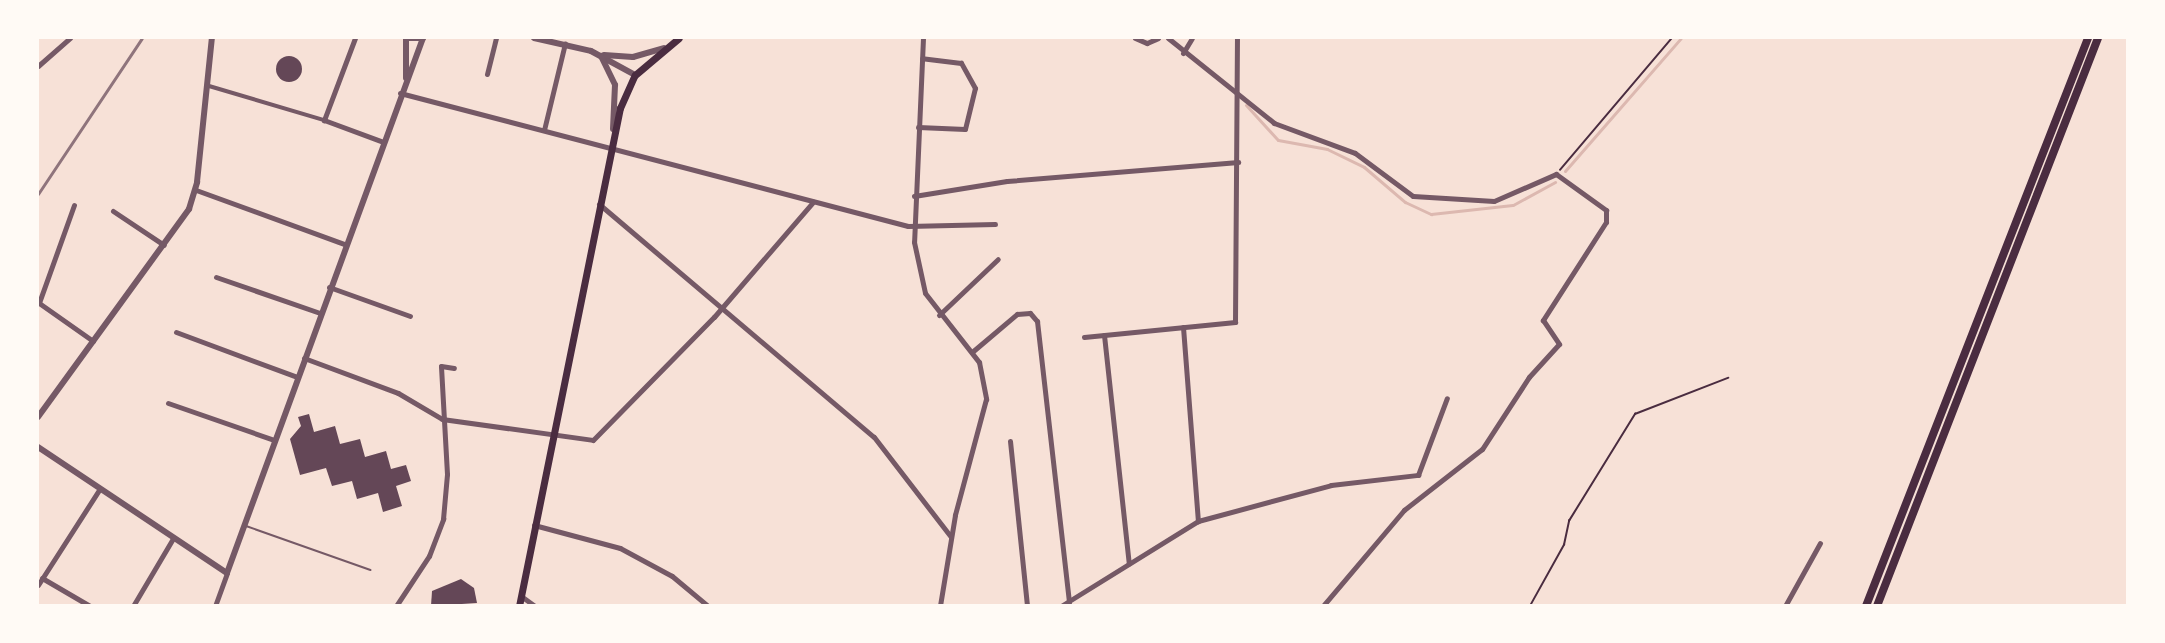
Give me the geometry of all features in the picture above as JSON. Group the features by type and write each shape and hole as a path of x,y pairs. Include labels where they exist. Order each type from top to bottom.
{"highway":[{"path":"1866,606 2088,38"},
{"path":"1877,606 2098,38"}],"main road":[{"path":"519,606 613,136 635,75 664,48 679,38"}],"street":[{"path":"38,66 70,38"},
{"path":"38,417 164,245 196,190 212,38"},
{"path":"324,120 355,38"},
{"path":"215,606 344,244 423,38 406,38 406,79"},
{"path":"487,74 496,38"},
{"path":"534,38 566,43 600,55 635,75"},
{"path":"923,38 913,227 925,293 939,315 972,352 985,380 986,407 951,537 940,606"},
{"path":"1135,38 1147,43 1158,38"},
{"path":"1168,38 1183,53 1238,92 1274,123 1355,153 1419,198 1494,201 1556,174 1602,204 1608,216 1543,320 1559,344 1529,377 1482,449 1404,510 1323,606"},
{"path":"1183,53 1192,38"},
{"path":"1084,337 1235,322 1238,38"},
{"path":"544,130 566,43"},
{"path":"600,55 633,57 664,48"},
{"path":"600,55 615,85 613,136"},
{"path":"918,127 965,129 975,88 961,63 922,58"},
{"path":"208,86 324,120 383,142"},
{"path":"400,93 913,227 995,224"},
{"path":"914,196 1007,181 1238,162"},
{"path":"196,190 344,244"},
{"path":"304,358 398,393 442,419 555,430 593,440 721,308 813,202"},
{"path":"599,204 874,437 951,537"},
{"path":"74,205 38,304 93,340"},
{"path":"113,211 164,245"},
{"path":"939,315 998,259"},
{"path":"216,277 320,313"},
{"path":"329,286 410,316"},
{"path":"972,352 1017,314 1030,313 1037,321 1069,602"},
{"path":"1183,327 1198,521"},
{"path":"176,332 297,377"},
{"path":"1104,334 1129,564"},
{"path":"396,606 429,556 443,519 447,474 442,419 441,366 454,368"},
{"path":"1061,606 1198,521 1330,485 1418,475 1447,398"},
{"path":"168,403 274,440"},
{"path":"1010,441 1027,606"},
{"path":"38,447 172,540 227,573"},
{"path":"38,585 99,490"},
{"path":"534,525 620,549 672,576 708,606"},
{"path":"134,606 172,540"},
{"path":"1785,606 1820,543"},
{"path":"42,578 90,606"},
{"path":"521,596 535,606"}],"lane":[{"path":"243,525 370,570"}],"path":[{"path":"1556,174 1672,38"},
{"path":"1530,606 1564,545 1569,521 1635,414 1728,378"}],"building":[{"path":"289,56 298,60 302,69 298,78 289,82 280,78 276,69 280,60"},
{"path":"309,414 314,432 335,426 340,444 360,439 365,457 386,451 391,469 406,465 411,481 396,486 402,506 383,512 378,493 357,499 352,481 332,486 326,468 300,475 290,439 301,426 298,417"},
{"path":"461,579 474,588 477,603 431,606 432,591"}],"waterway":[{"path":"1565,171 1681,38"},
{"path":"1246,105 1278,140 1327,149 1364,167 1405,202 1431,214 1513,205 1555,182"}],"railway":[{"path":"38,194 142,38"}]}
